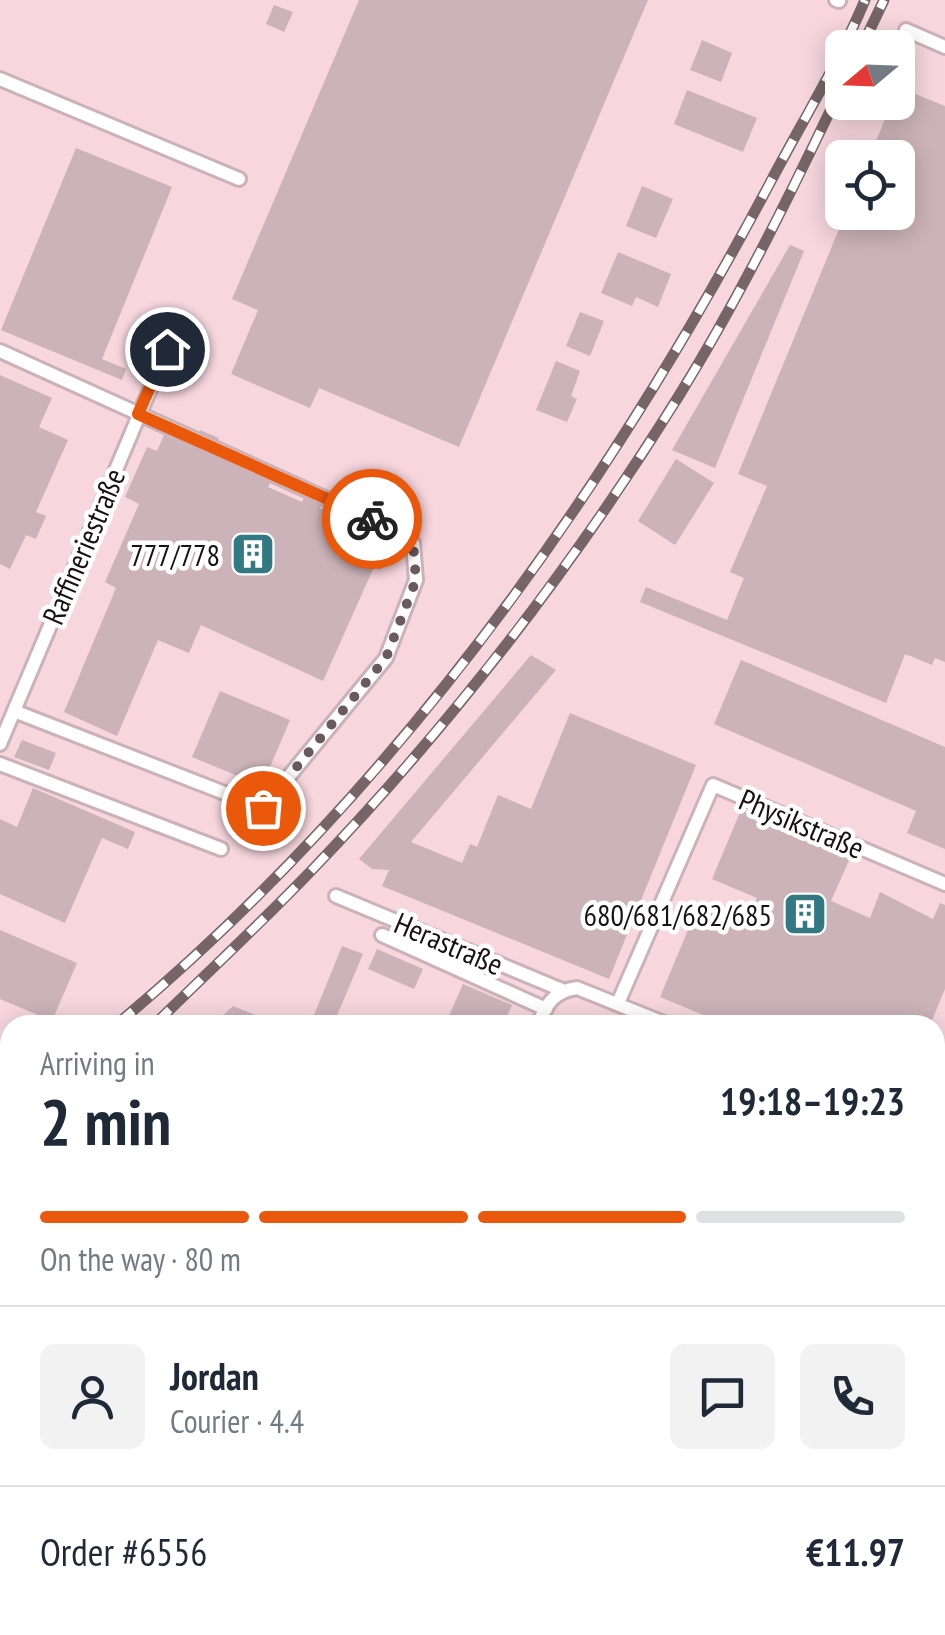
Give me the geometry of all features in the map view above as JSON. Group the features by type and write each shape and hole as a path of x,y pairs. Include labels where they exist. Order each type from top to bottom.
{"lane":[{"path":"915,34 945,47"},
{"path":"0,80 239,179"},
{"name":"Raffineriestraße","path":"0,744 167,349"},
{"path":"0,350 371,519 413,542 416,580 386,658 263,808 14,711"},
{"path":"0,764 221,849"},
{"name":"Physikstraße","path":"618,1004 713,785 945,884"},
{"name":"Herastraße","path":"336,896 553,999 577,988 645,1015"},
{"path":"382,935 553,999 544,1015"}],"shaded area":[{"path":"0,0 945,0 945,1015 0,1015"}],"building":[{"path":"359,0 648,0 459,447 319,388 310,408 231,374 258,310 232,299"},
{"path":"274,5 293,12 284,32 266,24"},
{"path":"702,40 732,53 721,82 690,70"},
{"path":"687,90 757,118 743,152 674,124"},
{"path":"915,94 945,106 945,662 935,658 932,665 905,654 886,703 640,602 646,587 727,620 744,578 730,572 767,486 738,474 839,230 915,230 915,140 876,140 885,120 915,120"},
{"path":"76,148 172,187 102,359 126,369 122,380 1,330"},
{"path":"642,186 673,199 656,238 626,226"},
{"path":"790,245 804,251 715,468 672,450"},
{"path":"618,252 671,274 658,307 636,297 632,306 601,293"},
{"path":"580,312 604,321 590,356 566,346"},
{"path":"556,361 580,371 571,396 577,399 567,422 536,410"},
{"path":"0,375 52,398 39,427 68,440 36,512 46,516 36,539 26,535 10,569 0,564"},
{"name":"777/778","path":"200,430 219,438 211,455 271,482 268,487 302,502 305,495 322,502 320,508 394,541 381,570 374,567 323,681 201,625 189,653 158,640 117,736 64,712 116,588 105,582 139,504 125,497 147,447 157,451 164,435 192,448"},
{"path":"676,459 714,483 675,545 638,521"},
{"path":"531,655 556,670 411,842 462,863 470,844 477,847 498,795 531,809 570,713 696,765 609,979 382,886 389,870 372,869 359,859"},
{"path":"741,660 945,747 945,849 907,833 916,811 714,724"},
{"path":"220,691 290,720 262,786 192,757"},
{"path":"22,740 56,753 49,770 14,757"},
{"path":"33,788 135,832 128,849 102,838 65,923 0,894 0,819 17,827"},
{"name":"680/681/682/685","path":"741,810 851,856 831,901 870,918 880,892 933,919 940,903 945,905 945,989 934,1015 703,1015 660,997 698,906 745,926 757,898 712,879"},
{"path":"0,930 77,963 55,1015 38,1015 0,999"},
{"path":"342,946 363,954 337,1015 314,1015"},
{"path":"377,949 423,969 414,989 368,969"},
{"path":"463,984 512,1005 508,1015 449,1015"},
{"path":"233,1006 255,1015 224,1015"}],"railway":[{"path":"127,1015 217,936 311,841 401,740 484,635 637,414 706,299 832,69 865,0"},
{"path":"870,30 884,0"},
{"path":"164,1015 292,891 362,816 461,702 553,582 640,457 702,357 825,120"}],"way so far":[{"path":"263,808 386,658 416,580 413,542 372,519"}],"place":[{"name":"777/778","path":"253,554"},
{"name":"680/681/682/685","path":"805,914"}],"route":[{"path":"167,349 138,414 372,519"}]}
